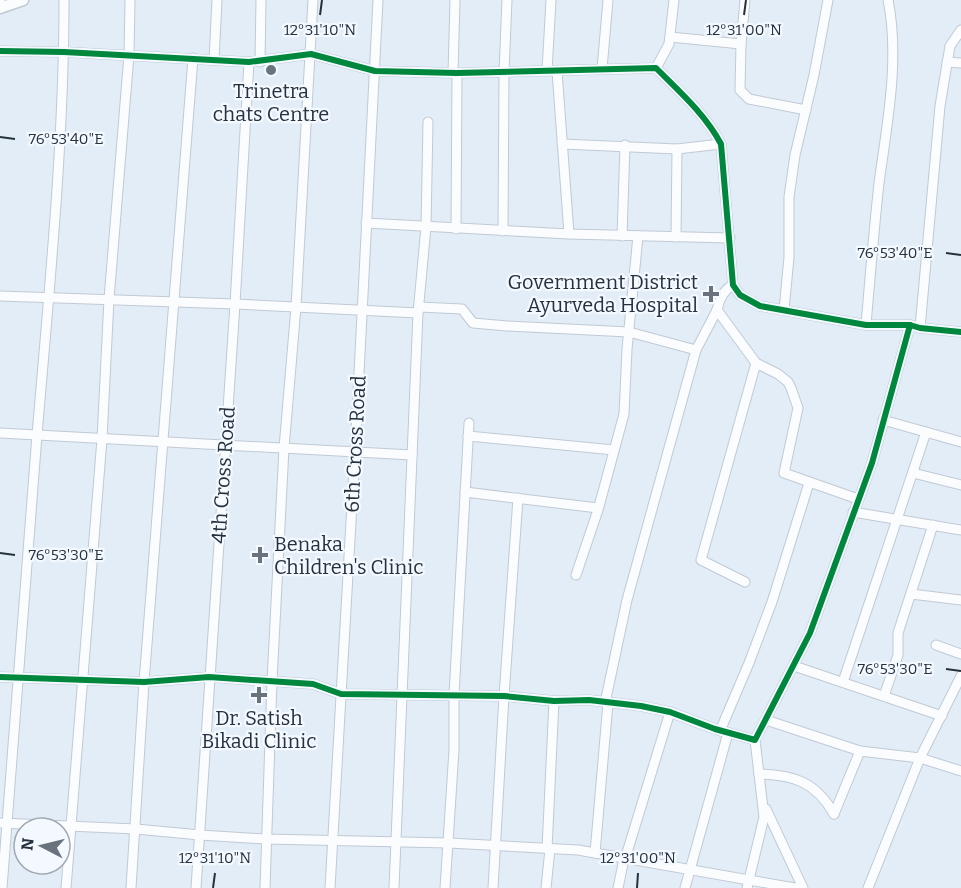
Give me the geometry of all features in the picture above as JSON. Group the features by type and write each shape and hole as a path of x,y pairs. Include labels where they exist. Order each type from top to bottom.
{"main road":[{"path":"0,9 23,0"}],"street":[{"path":"2,888 4,823 49,297 64,52 64,0"},
{"path":"72,816 102,440 110,299 129,55 130,0"},
{"path":"214,60 217,0"},
{"path":"260,62 261,0"},
{"path":"265,888 265,838 284,448 296,307 313,0"},
{"name":"6th Cross Road","path":"330,888 378,0"},
{"path":"455,0 456,229"},
{"path":"503,231 507,0"},
{"path":"551,0 552,71 562,144 569,234"},
{"path":"602,69 608,0"},
{"path":"656,68 669,44 674,0"},
{"path":"745,0 740,90 749,99 806,110"},
{"path":"784,310 789,257 789,197 795,155 828,0"},
{"path":"866,325 889,102 892,32 888,0"},
{"path":"920,328 940,106 950,46 961,30"},
{"path":"670,36 741,45"},
{"path":"0,51 64,52 249,62 311,54 375,71 455,73 656,68 699,112 713,129 721,144 733,285 740,295 760,306 866,325 910,325 961,332"},
{"path":"131,888 144,682 193,58"},
{"name":"4th Cross Road","path":"196,888 249,62"},
{"path":"947,62 961,63"},
{"path":"394,888 419,310 426,227 428,122"},
{"path":"562,144 677,149 721,144"},
{"path":"622,236 625,145"},
{"path":"676,237 677,149"},
{"path":"366,224 569,234 730,238"},
{"path":"576,576 624,414 638,236"},
{"path":"595,853 607,703 627,600 696,350 717,310 719,299 728,287 733,285"},
{"path":"0,296 235,304 361,312 462,309 473,323 629,332 696,350"},
{"path":"717,310 756,363 778,374 788,382 791,388 798,408 784,473 858,499"},
{"path":"748,883 764,816 755,740 810,633 872,463 910,325"},
{"path":"745,582 701,560 756,363"},
{"path":"883,420 961,442"},
{"path":"445,888 454,750 454,695 469,423"},
{"path":"843,682 926,432"},
{"path":"0,433 412,455"},
{"path":"468,436 614,450"},
{"path":"913,473 961,485"},
{"path":"685,888 724,731 772,602 809,483"},
{"path":"465,492 598,508"},
{"path":"494,888 504,696 518,498"},
{"path":"853,512 961,530"},
{"path":"884,696 898,655 898,633 933,525"},
{"path":"911,594 961,600"},
{"path":"936,645 961,654"},
{"path":"794,666 942,716"},
{"path":"868,888 920,758 961,676"},
{"path":"0,677 144,682 209,678 313,684 341,694 504,696 589,700 670,712 755,740"},
{"path":"546,888 554,700"},
{"path":"618,888 624,859 670,712"},
{"path":"766,720 860,751 920,758 961,771"},
{"path":"759,774 782,774 814,788 826,799 834,814 860,751"},
{"path":"762,801 803,888"},
{"path":"72,826 200,835 448,843 578,850 748,883 795,888"}],"cycle path":[{"path":"0,51 64,52 249,62 311,54 375,71 457,73 656,68 699,113 721,144 733,285 740,295 760,306 866,325 910,325 961,332"},
{"path":"0,677 144,682 209,677 313,684 341,694 504,696 554,701 589,700 670,712 715,729 755,740 810,633 872,463 910,325"}],"place":[{"name":"Trinetra chats Centre","path":"271,70"},
{"name":"Government District Ayurveda Hospital","path":"711,294"},
{"name":"Benaka Children's Clinic","path":"260,555"},
{"name":"Dr. Satish Bikadi Clinic","path":"259,695"}]}
